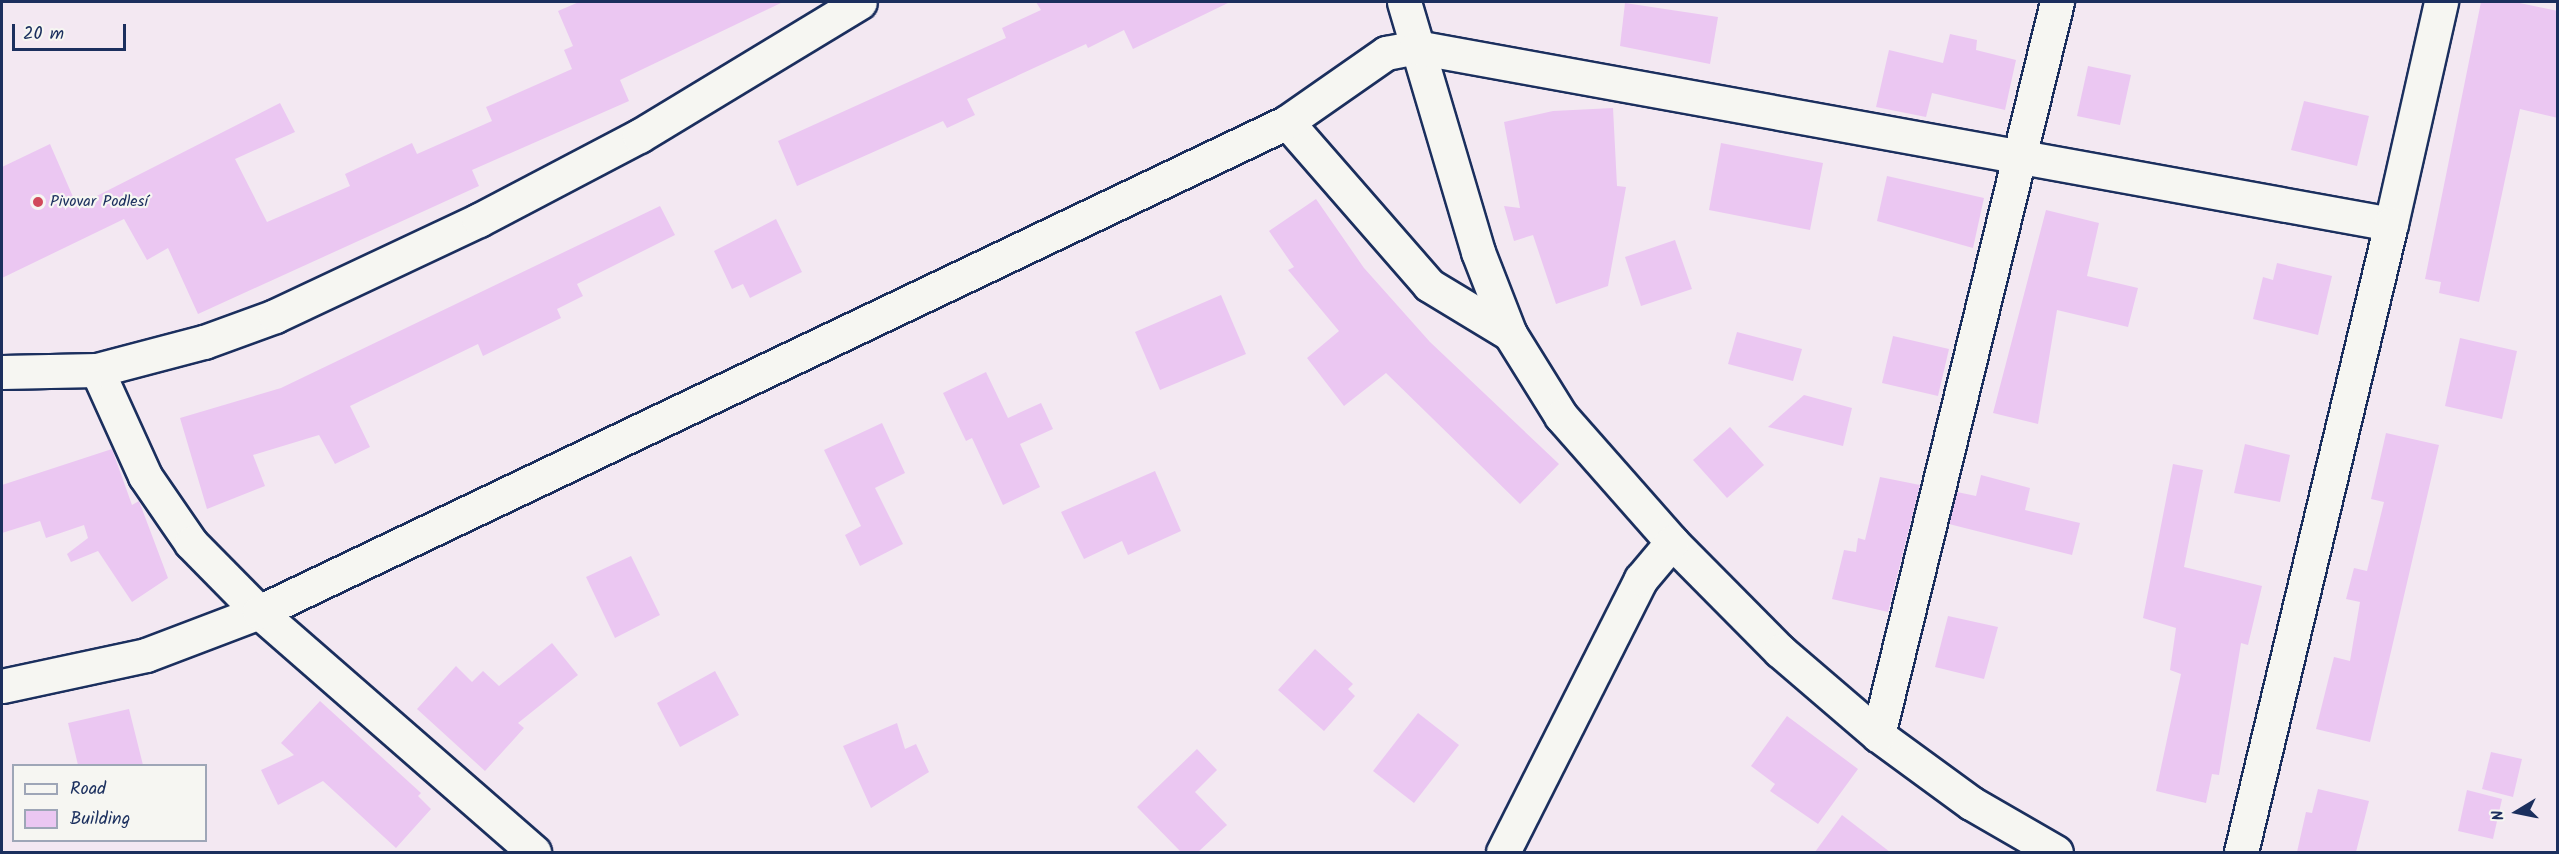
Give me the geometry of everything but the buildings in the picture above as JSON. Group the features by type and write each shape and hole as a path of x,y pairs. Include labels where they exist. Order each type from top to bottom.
{"street":[{"path":"2,372 97,370 204,342 275,316 479,220 639,136 860,2"},
{"path":"1404,2 1478,252 1510,334 1561,416 1672,542 1780,651 1878,735 1971,803 2056,852"},
{"path":"1878,735 2023,157 2057,2"},
{"path":"2241,852 2391,224 2441,2"},
{"path":"2,686 146,655 259,612 1287,122 1386,53 1416,47 2391,224"},
{"path":"1287,122 1429,285 1510,334"},
{"path":"97,370 145,476 191,543 259,612 534,852"},
{"path":"1503,852 1641,579 1672,542"}],"place":[{"name":"Pivovar Podlesí","path":"38,202"}]}
